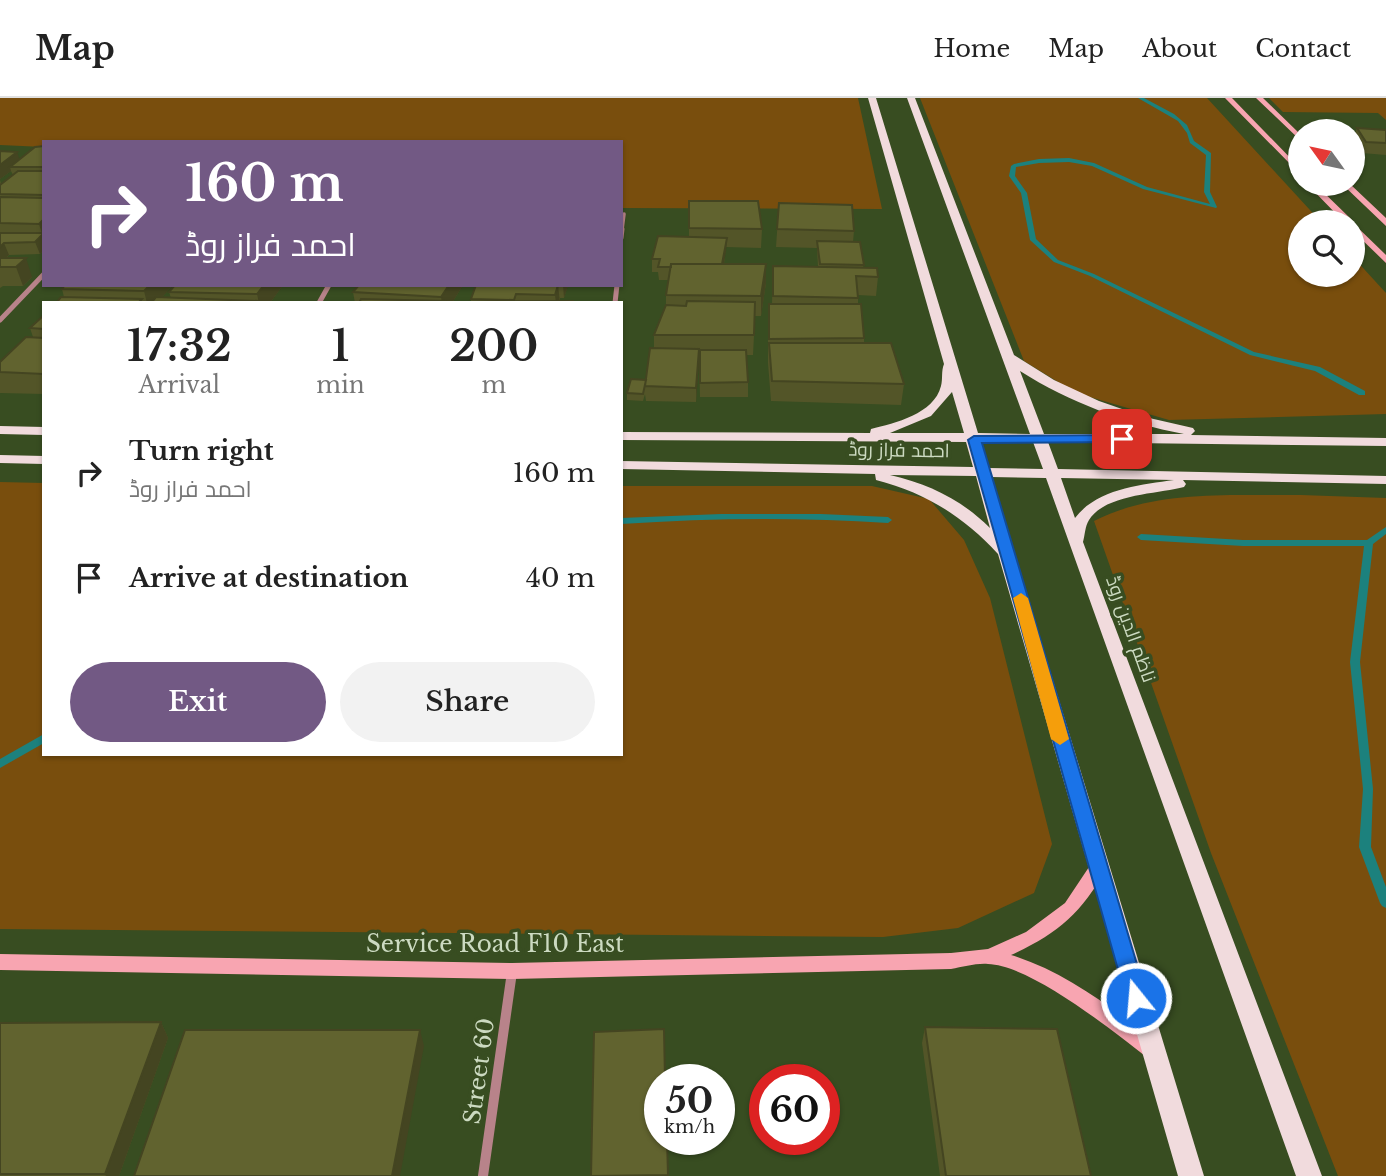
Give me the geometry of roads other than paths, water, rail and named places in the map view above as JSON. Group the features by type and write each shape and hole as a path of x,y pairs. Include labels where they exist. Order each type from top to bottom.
{"main road":[{"path":"872,98 1009,556 1097,869 1191,1176"},
{"name":"ناظم الدین روڈ","path":"911,98 1040,439 1075,542 1309,1176"},
{"path":"1228,98 1288,160"},
{"path":"1259,98 1288,126"},
{"path":"1240,110 1251,110"},
{"path":"1261,111 1272,111"},
{"path":"1323,196 1337,210"},
{"path":"1358,196 1386,223"},
{"path":"1365,238 1386,260"},
{"path":"1008,357 1040,379 1069,394 1125,416 1178,430 1233,439"},
{"path":"846,438 895,429 928,412 947,389 950,359"},
{"path":"0,430 42,431"},
{"name":"احمد فراز روڈ","path":"623,436 1383,441"},
{"path":"0,460 42,460"},
{"name":"احمد فراز روڈ","path":"623,465 838,467 1386,480"},
{"path":"838,467 901,481 941,496 979,523 1009,556"},
{"path":"1075,542 1082,518 1104,501 1133,492 1220,477"},
{"name":"Service Road F10 East","path":"0,962 512,971 951,961 990,956 1032,937 1071,908 1097,869"},
{"name":"Service Road F10 East","path":"990,956 1031,969 1101,1012 1152,1050"}],"street":[{"path":"623,222 624,214"},
{"path":"0,320 42,276"},
{"name":"Street 60","path":"483,1176 512,971"}],"waterway":[{"path":"1140,98 1179,120 1185,126 1192,142 1209,154 1207,192 1214,207 1145,188 1094,165 1069,160 1039,161 1014,166 1012,176 1024,193 1033,240 1056,261 1092,275 1252,354 1317,369 1362,393"},
{"path":"623,521 754,516 888,520"},
{"path":"1369,543 1386,530"},
{"path":"1141,537 1243,543 1369,543"},
{"path":"1369,543 1355,662 1368,789 1365,847 1386,903"},
{"path":"0,764 42,739"}]}
